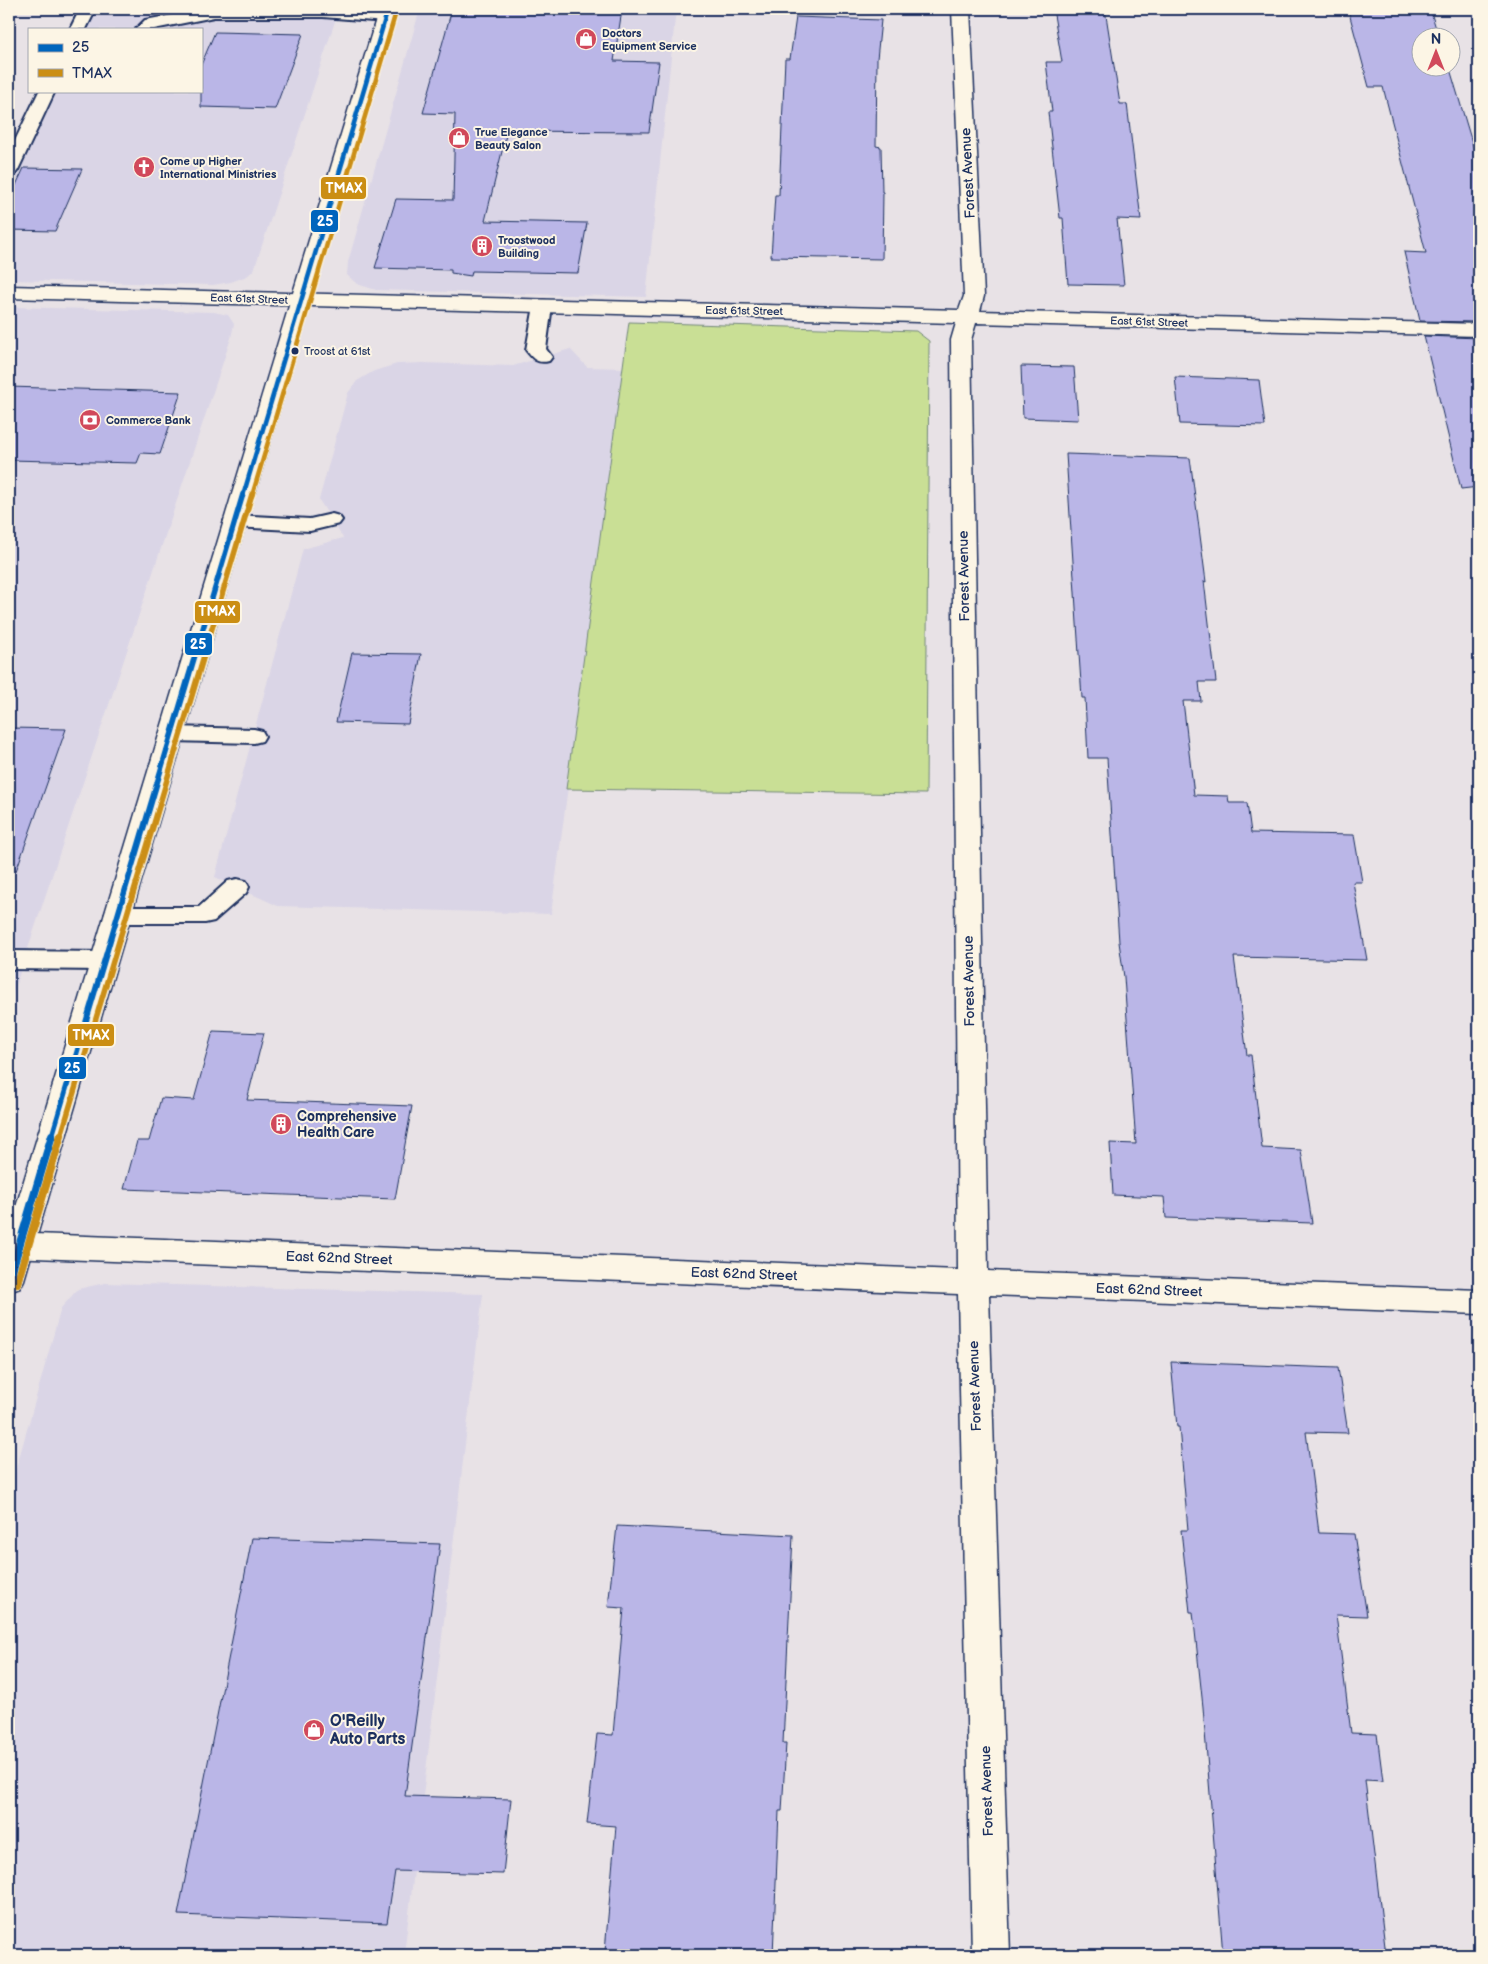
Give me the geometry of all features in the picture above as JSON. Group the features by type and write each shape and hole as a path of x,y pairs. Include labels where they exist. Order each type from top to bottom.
{"street":[{"name":"Forest Avenue","path":"961,9 974,296 960,340 973,1283 991,1955"},
{"path":"9,1280 14,1245 104,961 387,13"},
{"name":"East 61st Street","path":"9,292 1479,330"},
{"name":"East 62nd Street","path":"14,1245 1479,1302"}],"lane":[{"path":"78,28 88,9"},
{"path":"145,28 151,23 214,12 387,13"},
{"path":"9,170 47,92"},
{"path":"542,357 536,350 543,306"},
{"path":"234,521 310,525 332,520"},
{"path":"171,734 254,736"},
{"path":"117,915 205,915 237,887"},
{"path":"9,960 104,961"}],"shaded area":[{"path":"97,9 339,9 254,270 247,276 231,282 213,285 9,280 9,192 57,92 202,92 202,28 88,28"},
{"path":"420,9 676,9 646,297 376,290 357,284 347,275 348,262"},
{"path":"9,307 214,312 228,315 234,324 231,338 9,1005"},
{"path":"570,349 587,367 624,368 551,914 278,906 215,877 303,549 343,538 319,500 348,393 357,381 374,371 397,364 513,366"},
{"path":"105,1283 483,1294 404,1955 9,1955 9,1494 61,1308 78,1289"}],"green space":[{"path":"629,322 916,331 929,341 926,794 566,789"}],"building":[{"path":"452,9 622,10 614,61 659,62 649,132 507,131 485,221 587,223 578,273 472,271 471,276 451,273 451,270 375,268 396,199 453,200 455,114 423,113"},
{"path":"1053,9 1105,9 1120,104 1127,104 1141,220 1117,219 1124,285 1068,284 1063,218 1060,218 1048,112 1052,112 1046,62 1062,62"},
{"path":"1348,9 1430,9 1436,28 1410,28 1410,78 1453,78 1479,166 1479,322 1420,321 1404,252 1426,253 1383,87 1369,87"},
{"path":"796,17 881,20 877,59 876,146 881,147 883,192 882,259 771,257 775,195 779,195 785,59 790,59"},
{"path":"215,32 303,34 275,109 201,107 202,63"},
{"path":"24,168 82,169 55,231 9,230 9,200"},
{"path":"1424,336 1479,338 1479,487 1461,489"},
{"path":"1021,366 1074,367 1078,420 1023,418"},
{"path":"1175,377 1259,380 1265,426 1180,424"},
{"name":"Commerce Bank","path":"9,387 181,392 160,454 141,453 137,463 9,460"},
{"path":"1066,454 1190,458 1206,582 1204,581 1216,682 1199,682 1201,701 1183,701 1194,795 1228,796 1229,803 1247,803 1251,833 1354,835 1362,882 1353,882 1367,960 1234,957 1247,1055 1251,1055 1262,1148 1301,1150 1312,1223 1166,1218 1164,1197 1113,1195 1110,1143 1136,1144 1124,977 1119,942 1107,758 1088,758 1085,698 1082,698"},
{"path":"352,653 421,654 408,724 336,722"},
{"path":"9,728 66,729 16,871 9,870"},
{"name":"Comprehensive Health Care","path":"213,1031 264,1033 247,1100 412,1106 395,1199 124,1189 137,1141 149,1141 161,1098 194,1100"},
{"path":"1171,1362 1338,1368 1348,1433 1306,1432 1319,1533 1354,1534 1367,1616 1336,1615 1351,1733 1377,1734 1383,1781 1365,1780 1386,1955 1223,1955 1203,1707 1193,1612 1190,1612 1181,1530 1188,1530"},
{"path":"617,1526 793,1535 783,1743 786,1743 782,1811 779,1811 773,1955 691,1955 605,1951 616,1826 587,1824 597,1734 613,1735 624,1608 608,1607"},
{"name":"O'Reilly Auto Parts","path":"252,1538 440,1544 405,1796 511,1799 503,1874 395,1871 387,1923 178,1915"}],"transit line":[{"name":"25","path":"9,1280 388,9"},
{"name":"TMAX","path":"17,1283 396,12"}],"place":[{"name":"Doctors Equipment Service","path":"586,39"},
{"name":"True Elegance Beauty Salon","path":"459,138"},
{"name":"Come up Higher International Ministries","path":"144,167"},
{"name":"Troostwood Building","path":"482,246"},
{"name":"Troost at 61st","path":"295,351"},
{"name":"Commerce Bank","path":"90,420"},
{"name":"Comprehensive Health Care","path":"281,1124"},
{"name":"O'Reilly Auto Parts","path":"314,1730"}]}
